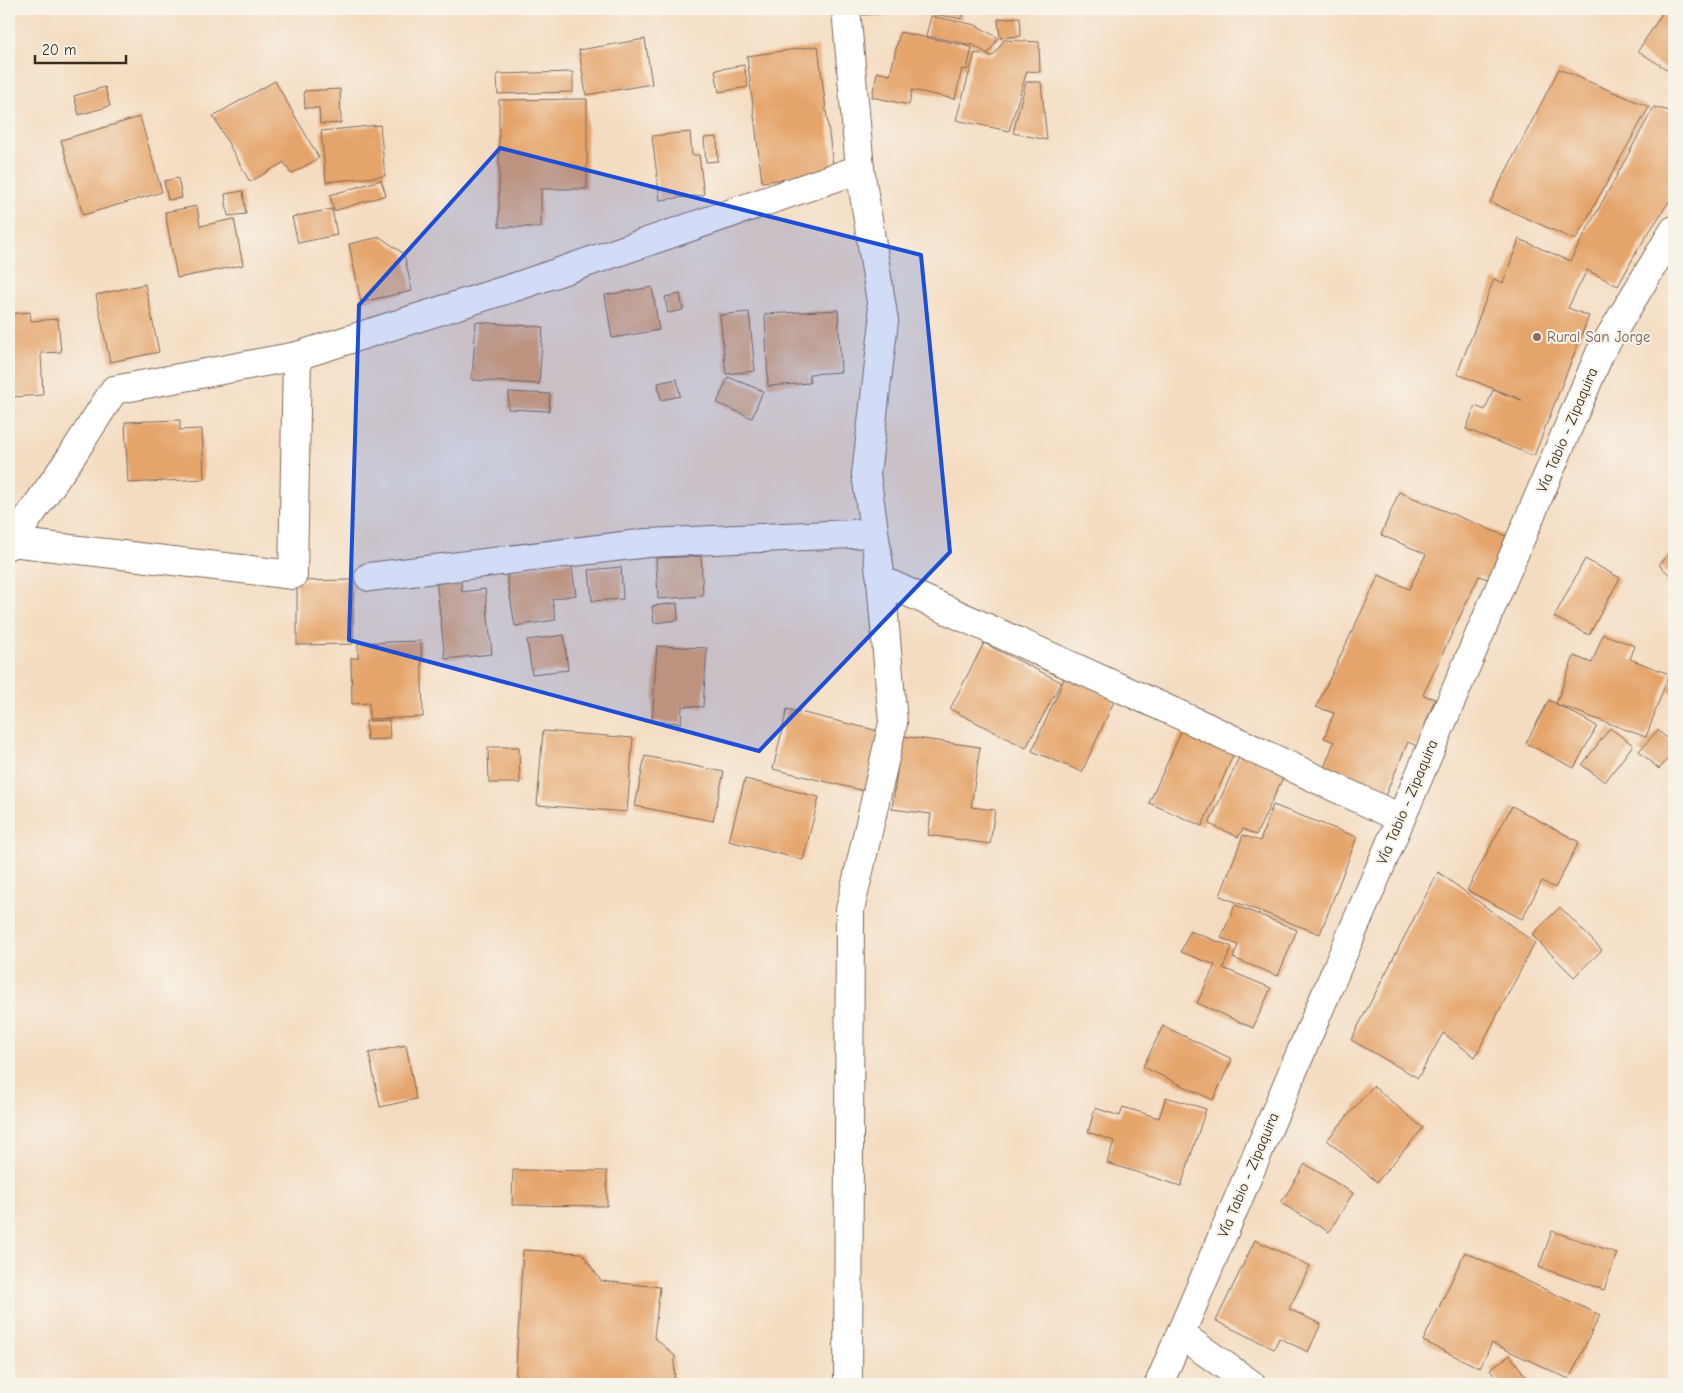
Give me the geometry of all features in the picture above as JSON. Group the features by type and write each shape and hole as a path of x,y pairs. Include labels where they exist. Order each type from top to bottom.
{"street":[{"path":"846,9 860,169 884,321 866,474 881,580 893,723 850,910 848,1384"},
{"path":"297,356 293,574 10,543 71,457 114,390 297,356 518,286 860,169"},
{"name":"Vía Tabio - Zipaquira","path":"1159,1384 1600,353 1674,230"},
{"path":"369,577 647,543 874,533"},
{"path":"881,580 1200,724 1400,818"},
{"path":"1180,1334 1251,1384"}],"highlighted area":[{"path":"500,148 921,255 950,552 759,751 349,640 359,305"}],"building":[{"path":"863,9 897,9 896,13 863,15"},
{"path":"903,9 963,9 962,19"},
{"path":"1665,9 1674,9 1674,74 1638,51"},
{"path":"931,16 976,25 998,38 988,54 973,45 926,36"},
{"path":"1020,17 1021,36 1000,38 998,19"},
{"path":"900,32 972,47 967,70 962,69 955,99 912,90 909,105 872,97 877,72 890,75"},
{"path":"645,39 652,84 586,95 579,50"},
{"path":"1004,40 1039,42 1040,72 1027,71 1009,131 956,120 975,53 993,56"},
{"path":"818,46 834,173 762,182 747,56"},
{"path":"744,65 748,87 719,92 715,70"},
{"path":"1559,69 1649,107 1575,240 1490,202"},
{"path":"573,72 573,92 498,94 497,74"},
{"path":"275,81 319,158 291,174 284,162 250,182 213,116"},
{"path":"1026,82 1041,82 1047,140 1013,133"},
{"path":"105,87 110,106 79,115 74,96"},
{"path":"340,89 341,123 320,124 319,108 305,108 304,91"},
{"path":"587,99 587,189 541,189 541,227 499,227 499,100"},
{"path":"1654,107 1674,112 1674,194 1638,249 1618,286 1587,270 1568,308 1589,316 1534,456 1466,429 1475,406 1485,410 1493,390 1522,400 1457,374 1494,279 1503,283 1519,239 1570,261"},
{"path":"140,117 162,192 83,215 61,140"},
{"path":"380,125 385,176 326,182 321,131"},
{"path":"690,132 692,155 699,155 704,195 660,200 652,136"},
{"path":"717,137 718,161 706,162 704,138"},
{"path":"178,178 182,198 168,200 164,181"},
{"path":"381,180 386,195 334,211 330,195"},
{"path":"243,191 246,214 228,216 225,194"},
{"path":"197,206 200,226 234,219 243,265 177,278 165,212"},
{"path":"332,209 337,235 298,243 292,217"},
{"path":"380,237 404,254 412,291 361,302 349,244"},
{"path":"145,284 159,352 110,362 96,295"},
{"path":"652,287 659,330 612,338 605,295"},
{"path":"680,294 683,310 668,313 665,297"},
{"path":"838,310 841,372 809,374 810,383 768,386 765,314"},
{"path":"30,312 31,321 58,319 61,352 41,353 43,395 11,397 12,416 9,417 9,314"},
{"path":"749,312 755,371 726,374 720,315"},
{"path":"476,322 543,327 539,384 472,380"},
{"path":"728,377 763,391 752,418 717,403"},
{"path":"677,379 680,396 661,400 658,383"},
{"path":"509,392 550,394 549,411 508,409"},
{"path":"180,420 180,430 202,429 204,479 128,483 125,422"},
{"path":"1399,492 1506,536 1488,579 1479,576 1423,695 1435,699 1417,746 1408,742 1385,796 1323,770 1334,742 1324,738 1334,713 1316,707 1379,575 1409,589 1426,554 1381,535"},
{"path":"1674,549 1674,579 1659,565"},
{"path":"701,556 703,596 658,599 656,558"},
{"path":"1585,559 1620,578 1589,635 1554,617"},
{"path":"571,562 576,595 552,599 556,620 515,626 506,571"},
{"path":"621,567 623,599 592,601 589,570"},
{"path":"460,575 462,592 485,589 492,654 445,659 436,578"},
{"path":"353,580 353,644 297,645 297,581"},
{"path":"677,603 678,620 654,623 652,606"},
{"path":"1603,634 1635,646 1630,659 1669,674 1646,737 1556,704 1574,656 1592,663"},
{"path":"564,635 568,670 532,674 527,640"},
{"path":"421,641 423,717 369,719 369,703 352,704 351,658 358,658 358,643"},
{"path":"984,643 1061,682 1026,748 950,709"},
{"path":"657,646 707,648 703,707 682,706 681,723 652,721"},
{"path":"1065,677 1115,699 1082,772 1032,751"},
{"path":"1674,680 1674,695 1668,691"},
{"path":"1549,700 1597,726 1574,768 1526,743"},
{"path":"787,709 883,732 869,792 773,769"},
{"path":"389,720 390,739 367,740 366,721"},
{"path":"1183,728 1235,751 1202,826 1149,803"},
{"path":"1610,728 1633,745 1605,782 1582,765"},
{"path":"1658,730 1674,745 1674,752 1659,769 1639,751"},
{"path":"543,731 633,738 627,812 537,805"},
{"path":"902,736 980,747 971,807 995,810 990,844 928,835 931,814 892,809"},
{"path":"488,747 519,747 520,783 489,783"},
{"path":"1241,753 1285,773 1256,835 1243,829 1238,837 1209,824"},
{"path":"645,756 724,772 713,821 635,806"},
{"path":"745,779 819,797 803,860 729,841"},
{"path":"1273,805 1357,837 1320,934 1220,896 1243,835 1260,841"},
{"path":"1512,806 1579,842 1555,888 1542,881 1522,919 1467,890"},
{"path":"1438,872 1535,943 1475,1057 1443,1033 1418,1078 1351,1040"},
{"path":"1235,905 1297,930 1278,976 1233,958 1238,945 1221,938"},
{"path":"1560,907 1602,950 1574,977 1532,935"},
{"path":"1190,931 1232,947 1223,968 1271,988 1253,1028 1197,1003 1215,965 1181,952"},
{"path":"1163,1026 1232,1059 1213,1100 1143,1067"},
{"path":"406,1045 416,1099 380,1107 369,1053"},
{"path":"1373,1086 1423,1128 1377,1182 1327,1140"},
{"path":"1166,1097 1206,1109 1181,1186 1107,1163 1114,1141 1088,1132 1095,1108 1120,1116 1123,1107 1159,1118"},
{"path":"1305,1164 1353,1193 1329,1232 1281,1203"},
{"path":"513,1170 607,1171 607,1206 512,1205"},
{"path":"1552,1231 1617,1253 1604,1290 1539,1267"},
{"path":"1255,1240 1310,1266 1289,1309 1321,1324 1308,1352 1279,1338 1274,1349 1216,1321"},
{"path":"523,1250 582,1253 601,1281 660,1287 654,1337 675,1356 674,1384 515,1384"},
{"path":"1465,1252 1600,1315 1569,1379 1492,1343 1480,1368 1423,1341"},
{"path":"1510,1355 1530,1382 1527,1384 1501,1384 1490,1369"}],"place":[{"name":"Rural San Jorge","path":"1537,337"}]}
